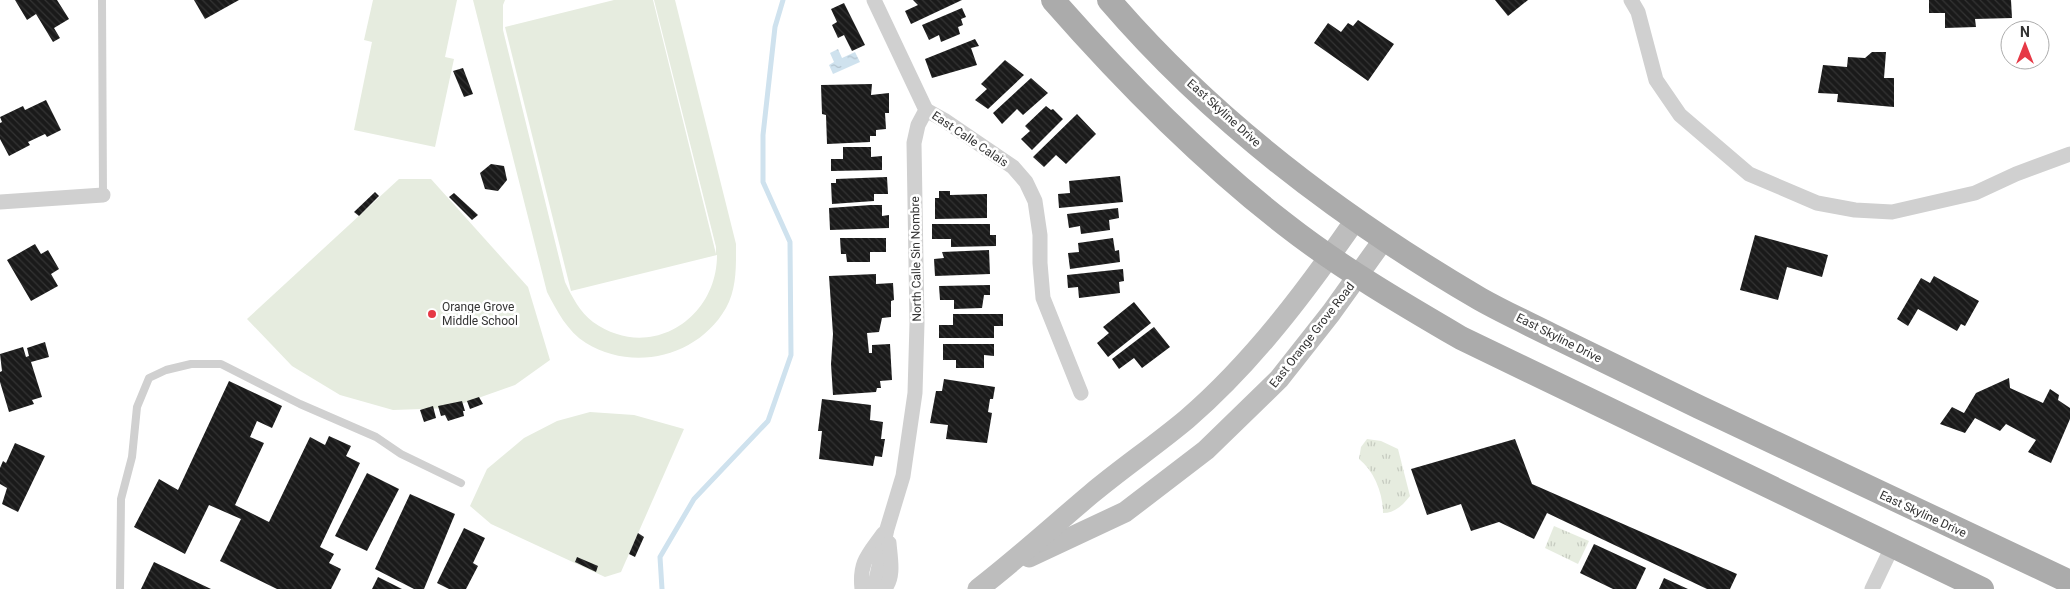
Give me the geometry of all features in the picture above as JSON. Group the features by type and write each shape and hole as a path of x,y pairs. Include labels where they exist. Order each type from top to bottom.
{"main road":[{"path":"1053,0 1157,112 1228,177 1286,226 1358,276 1460,338 1982,589"},
{"name":"East Skyline Drive","path":"1109,0 1137,33 1208,101 1278,162 1384,239 1482,300 1624,371 1904,506 2070,582"},
{"name":"East Orange Grove Road","path":"978,589 1007,567 1092,493 1187,419 1215,393 1256,350 1330,257 1356,219"},
{"name":"East Orange Grove Road","path":"1007,567 1125,512 1206,450 1279,379 1384,239"}],"street":[{"path":"874,0 926,110"},
{"path":"1632,0 1638,12 1656,80 1680,116 1749,174 1818,203 1855,210 1892,212 1975,194 2016,174 2070,154"},
{"name":"East Calle Calais","path":"926,110 1013,167 1026,182 1035,201 1040,235 1043,298 1081,394"},
{"name":"North Calle Sin Nombre","path":"874,589 887,529 904,476 915,393 917,323 914,143 918,125 926,110"},
{"path":"0,202 103,195"},
{"name":"North Calle Sin Nombre","path":"862,589 861,569 863,561 887,529"},
{"name":"North Calle Sin Nombre","path":"884,589 891,574 887,529"},
{"path":"1872,589 1893,545"}],"lane":[{"path":"102,0 103,195"},
{"path":"120,589 121,499 132,457 137,407 149,378 166,370 191,364 221,364 300,404 376,437 401,454 461,483"}],"green space":[{"path":"373,0 457,0 445,57 454,59 435,147 354,130 372,42 364,40"},
{"path":"473,0 505,0 503,5 503,30 565,282 580,309 593,322 614,333 636,338 657,336 676,328 693,315 706,299 714,278 717,255 571,291 505,27 614,0 653,0 716,254 716,247 654,0 675,0 736,244 735,277 730,300 714,325 699,338 682,348 663,355 644,358 624,357 604,352 586,343 573,333 563,320 547,292"},
{"path":"399,179 431,179 528,287 550,360 515,385 450,408 393,410 340,395 292,366 247,319"},
{"path":"590,412 634,415 684,429 621,572 605,577 491,524 470,506 487,469 524,438 557,421"},
{"path":"1367,439 1381,441 1398,449 1410,496 1402,505 1391,512 1383,513 1383,505 1377,483 1359,459 1361,447"},
{"path":"1554,526 1589,541 1578,564 1545,548"}],"water":[{"path":"838,49 842,58 855,52 860,62 833,74 829,65 834,62 830,53"}],"building":[{"path":"15,0 57,0 69,19 54,28 60,38 53,42 36,14 27,20"},
{"path":"194,0 239,0 205,19"},
{"path":"913,0 962,0 911,24 905,11 918,5"},
{"path":"1495,0 1528,0 1508,16"},
{"path":"1929,0 2011,0 2012,18 1975,19 1976,27 1945,28 1945,13 1929,13"},
{"path":"844,3 865,45 852,51 844,35 838,38 832,25 837,22 831,9"},
{"path":"962,8 966,17 961,19 963,25 958,27 960,34 941,42 939,35 929,40 922,25"},
{"path":"1358,20 1394,44 1368,81 1314,43 1328,23 1341,32 1348,23 1353,26"},
{"path":"975,39 979,46 971,48 977,65 932,78 925,59"},
{"path":"1872,52 1886,52 1884,78 1894,78 1894,107 1837,102 1838,94 1818,93 1823,65 1847,67 1848,57 1865,58"},
{"path":"1005,60 1024,75 988,109 975,100 987,89 981,84"},
{"path":"463,68 473,94 464,97 453,71"},
{"path":"1031,78 1048,93 1023,115 1017,109 1002,124 993,113"},
{"path":"872,84 871,95 889,93 889,113 885,113 886,129 876,130 876,136 870,136 870,142 827,144 826,115 822,114 821,85"},
{"path":"46,100 61,130 47,137 45,134 28,142 30,145 9,156 0,139 0,123 2,122 0,117 23,106 25,110"},
{"path":"1046,106 1051,110 1053,109 1063,119 1032,150 1021,139 1030,131 1025,126"},
{"path":"1077,114 1096,134 1066,164 1056,155 1044,167 1033,157"},
{"path":"843,147 871,147 871,157 882,156 882,170 831,171 831,159 843,159"},
{"path":"491,164 504,166 507,180 498,191 485,189 480,173"},
{"path":"1120,176 1123,202 1059,208 1058,194 1070,193 1069,181"},
{"path":"887,177 888,194 874,194 874,201 832,204 831,183 836,183 836,179"},
{"path":"939,191 950,191 950,195 987,194 987,218 935,219 935,198 939,198"},
{"path":"375,192 379,196 359,216 354,212"},
{"path":"454,193 478,215 472,220 449,197"},
{"path":"882,205 882,216 889,215 889,228 830,230 829,208"},
{"path":"1118,208 1119,218 1109,220 1110,230 1081,234 1080,226 1069,228 1067,214"},
{"path":"932,224 990,224 990,235 996,235 996,246 951,247 951,239 932,239"},
{"path":"1755,235 1828,255 1822,277 1787,267 1778,300 1740,290"},
{"path":"840,238 886,238 886,252 870,252 870,262 847,262 846,254 841,254"},
{"path":"1113,238 1115,251 1119,250 1120,262 1070,269 1068,253 1079,252 1078,243"},
{"path":"35,244 41,254 48,250 59,269 51,274 58,286 31,301 7,260"},
{"path":"989,250 990,274 935,276 934,259 944,258 942,252"},
{"path":"1123,269 1124,281 1119,282 1120,293 1079,298 1078,287 1068,288 1067,275"},
{"path":"876,274 876,284 893,283 894,300 891,301 891,317 882,318 879,332 867,333 869,353 872,353 872,345 890,344 892,380 880,381 881,388 877,388 876,392 833,395 831,364 833,334 829,276"},
{"path":"1934,276 1979,301 1965,326 1961,324 1957,331 1918,309 1908,326 1897,319 1921,278 1930,283"},
{"path":"990,285 990,295 984,295 982,308 954,309 954,300 940,300 939,286"},
{"path":"1134,302 1151,323 1108,357 1097,343 1109,333 1103,327"},
{"path":"953,314 1003,314 1003,326 994,326 994,338 939,338 939,325 953,325"},
{"path":"1154,327 1170,347 1142,368 1134,358 1119,369 1112,359"},
{"path":"45,342 49,357 31,362 42,397 32,400 34,404 9,412 0,382 0,372 2,371 0,354 23,347 26,357 29,356 27,348"},
{"path":"943,344 994,344 994,356 984,355 984,368 956,368 956,360 943,360"},
{"path":"2009,378 2010,388 2043,403 2050,389 2059,395 2058,400 2070,408 2070,419 2051,463 2028,452 2036,440 2006,424 2000,431 1975,418 1965,433 1940,424 1952,407 1964,413 1976,393"},
{"path":"944,379 995,387 993,399 990,399 988,412 992,413 987,443 946,439 948,425 930,423 936,391 942,391"},
{"path":"229,381 282,406 272,428 257,421 250,437 264,443 235,505 269,522 310,437 325,445 329,436 351,446 346,456 360,463 320,547 334,554 329,563 341,569 331,589 277,589 220,561 241,519 209,505 185,554 134,527 159,479 178,490"},
{"path":"479,397 483,404 470,409 467,401"},
{"path":"822,399 871,405 870,420 883,422 881,439 885,439 882,457 875,456 873,466 819,459 822,431 818,431"},
{"path":"462,401 465,411 463,411 464,416 448,421 445,415 441,416 438,406"},
{"path":"433,406 436,418 424,422 420,410"},
{"path":"1515,439 1532,484 1737,574 1730,589 1707,589 1547,513 1534,539 1499,522 1471,531 1461,504 1427,515 1411,469"},
{"path":"15,443 45,456 18,512 2,504 7,488 0,484 0,468 3,461 6,463"},
{"path":"367,473 399,489 367,551 335,536"},
{"path":"410,494 455,514 424,589 414,589 375,569"},
{"path":"464,528 485,538 473,563 478,566 466,589 449,589 437,583"},
{"path":"638,533 644,537 635,557 629,554"},
{"path":"1594,544 1646,568 1636,589 1613,589 1580,573"},
{"path":"577,557 598,566 596,572 575,562"},
{"path":"154,562 211,589 141,589"},
{"path":"378,577 402,589 372,589"},
{"path":"1664,578 1688,589 1659,589"}],"waterway":[{"path":"662,589 660,557 694,499 768,421 791,355 790,242 763,182 763,135 775,27 783,0"}],"place":[{"name":"Orange Grove Middle School","path":"432,314"}]}
